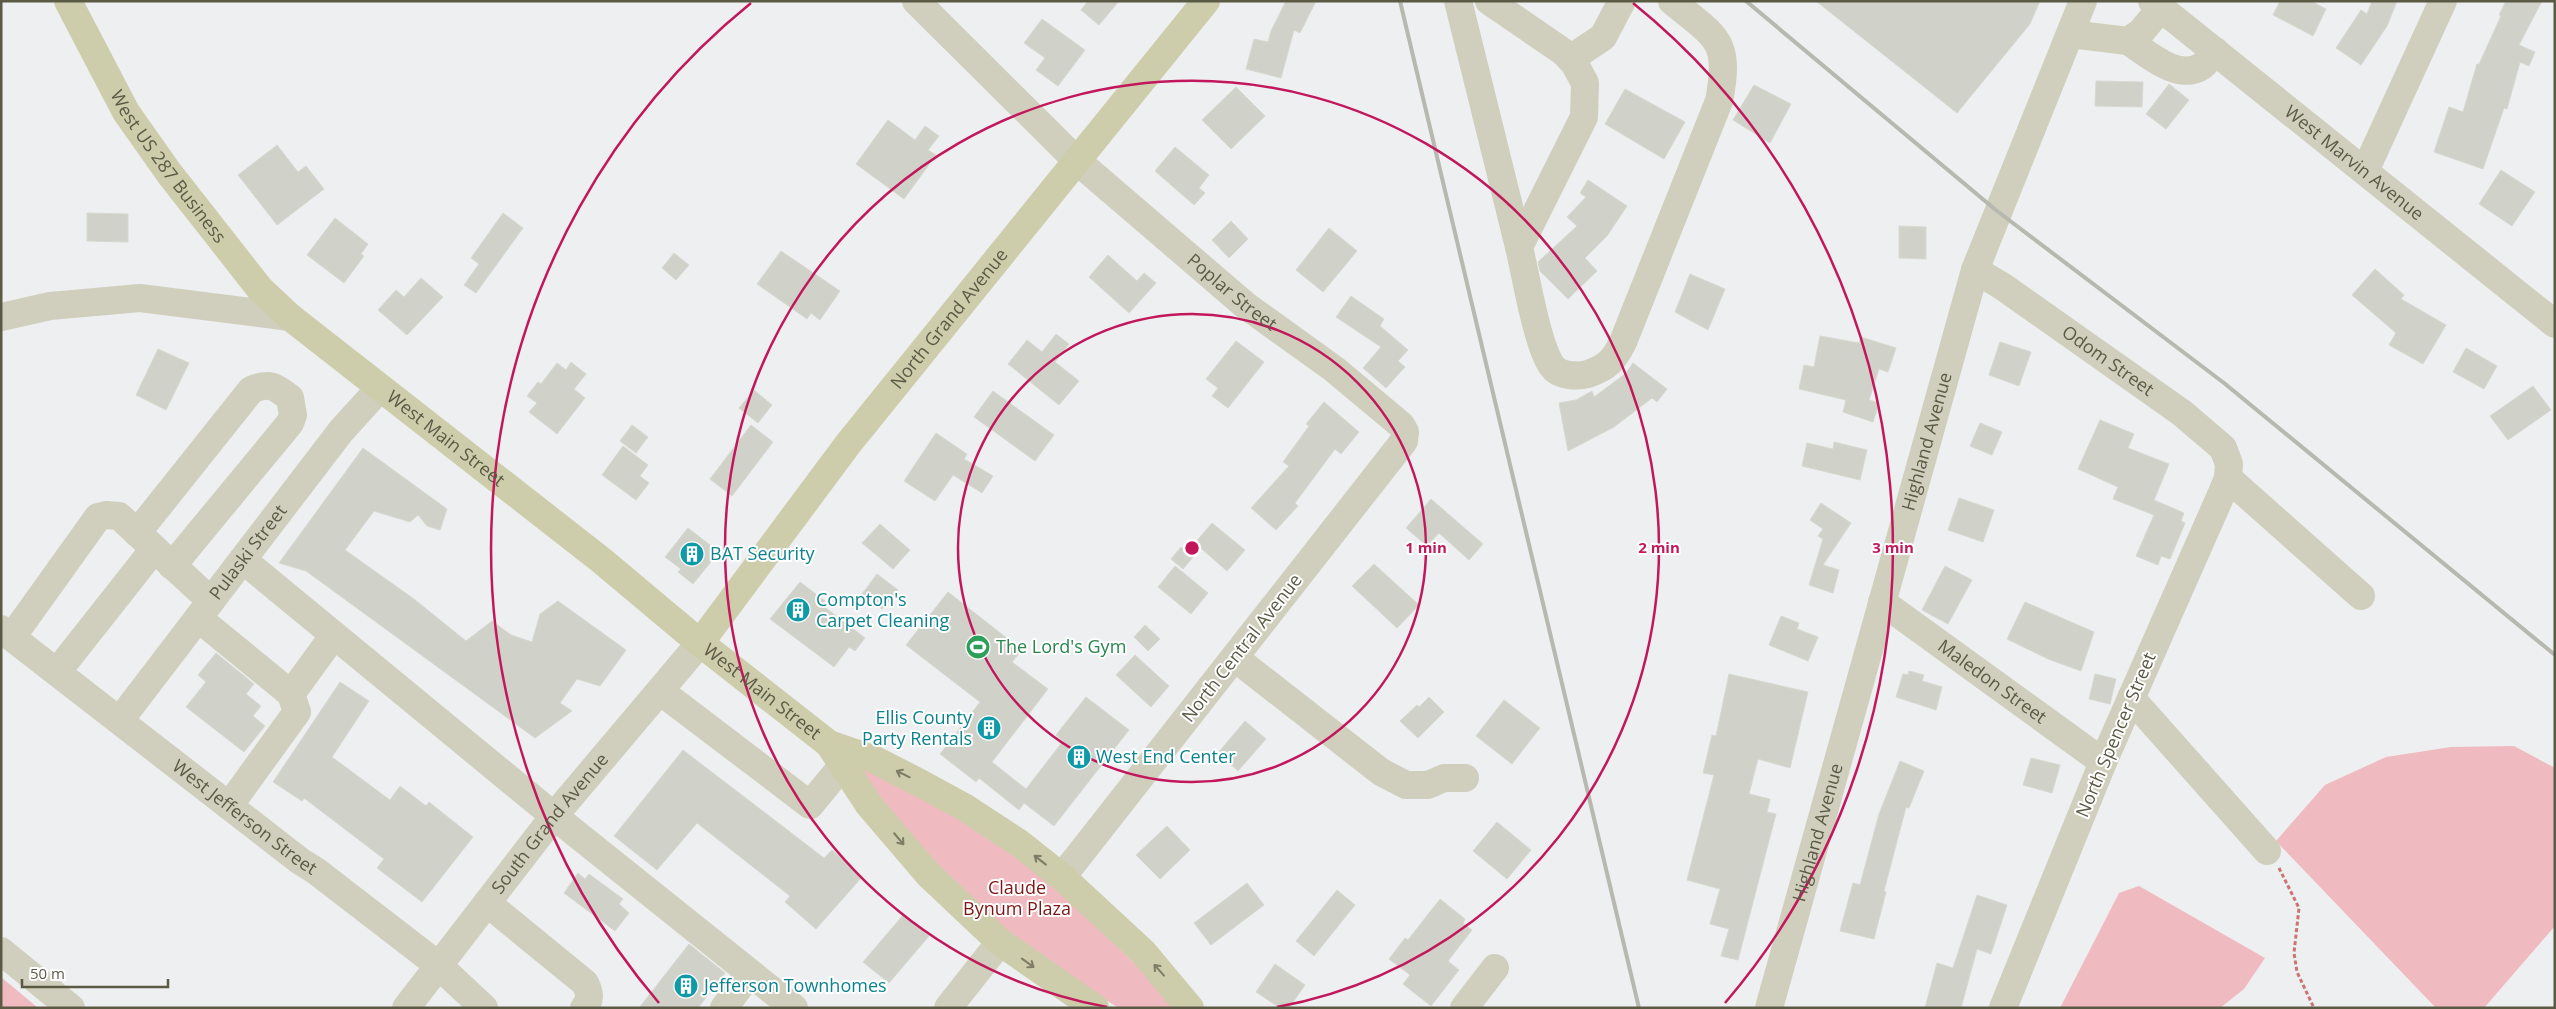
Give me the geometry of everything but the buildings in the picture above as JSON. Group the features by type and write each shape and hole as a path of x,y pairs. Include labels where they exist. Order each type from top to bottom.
{"main road":[{"name":"West US 287 Business","path":"68,1 126,112 164,166 249,276 290,317"},
{"name":"North Grand Avenue","path":"700,643 848,444 1206,1"},
{"name":"West Main Street","path":"290,317 601,560 836,755 869,805 928,874 1000,942 1044,975 1095,1008"},
{"name":"West Main Street","path":"836,755 875,760 955,802 1019,843 1062,877 1143,952 1190,1008"}],"street":[{"name":"Poplar Street","path":"916,1 1076,160 1245,305 1334,370 1392,418"},
{"path":"1458,1 1541,338 1552,367 1561,374 1583,375 1604,369 1614,361 1719,101 1724,76 1722,55 1717,38 1672,1"},
{"path":"1489,1 1562,51 1570,59 1585,82 1584,116 1519,247"},
{"path":"1570,59 1603,36 1622,1"},
{"name":"Highland Avenue","path":"1769,1008 1975,270 2083,1"},
{"path":"2365,171 2443,1"},
{"path":"2128,40 2141,32 2156,5"},
{"name":"West Marvin Avenue","path":"2156,5 2555,324"},
{"path":"2070,34 2128,40 2163,64 2185,71 2202,66 2215,51"},
{"name":"Odom Street","path":"1975,270 2182,414 2223,448 2228,471 2361,596"},
{"path":"1,317 50,306 140,298 290,317"},
{"path":"57,672 155,549 251,390 263,385 274,385 290,398 293,415 290,423 155,549"},
{"name":"Pulaski Street","path":"120,720 341,430 380,388"},
{"name":"North Central Avenue","path":"1062,877 1404,441 1405,432 1401,425 1392,418"},
{"name":"North Spencer Street","path":"2003,1008 2103,762 2228,471"},
{"path":"7,633 98,517 106,515 119,516 155,549 204,610 291,694 297,712 228,806"},
{"path":"243,560 554,816 794,1008"},
{"name":"Maledon Street","path":"1882,602 2103,762"},
{"name":"West Jefferson Street","path":"7,633 228,806 438,965 484,1008"},
{"path":"291,694 334,635"},
{"name":"South Grand Avenue","path":"406,1008 554,816 700,643"},
{"path":"1235,658 1334,737 1389,777 1406,785 1428,785 1444,778 1465,778"},
{"path":"660,691 810,805 836,755"},
{"path":"2131,698 2267,851"},
{"path":"488,903 585,983 590,992 589,1001 584,1008"},
{"path":"948,1008 1000,942"},
{"path":"1,952 71,1008"},
{"path":"1464,1008 1495,968"},
{"path":"724,1008 743,982"}],"path":[{"path":"2267,851 2282,873 2298,908 2294,953 2297,972 2314,1008"}],"green space":[{"path":"2514,746 2555,768 2555,926 2484,1008 2436,1008 2276,841 2325,785 2386,757 2451,747"},
{"name":"Claude Bynum Plaza","path":"862,768 932,803 998,842 1039,872 1152,980 1173,1008 1119,1008 1080,985 967,900 909,835 863,775"},
{"path":"2139,886 2265,958 2244,989 2220,1008 2060,1008 2119,893"},
{"path":"1,977 38,1008 1,1008"}],"railway":[{"path":"1400,1 1639,1008"},
{"path":"1746,1 1997,211 2224,383 2555,655"}],"place":[{"name":"BAT Security","path":"692,554"},
{"name":"Compton's Carpet Cleaning","path":"798,610"},
{"name":"The Lord's Gym","path":"978,647"},
{"name":"Ellis County Party Rentals","path":"989,728"},
{"name":"West End Center","path":"1079,757"},
{"name":"Jefferson Townhomes","path":"686,986"}]}
